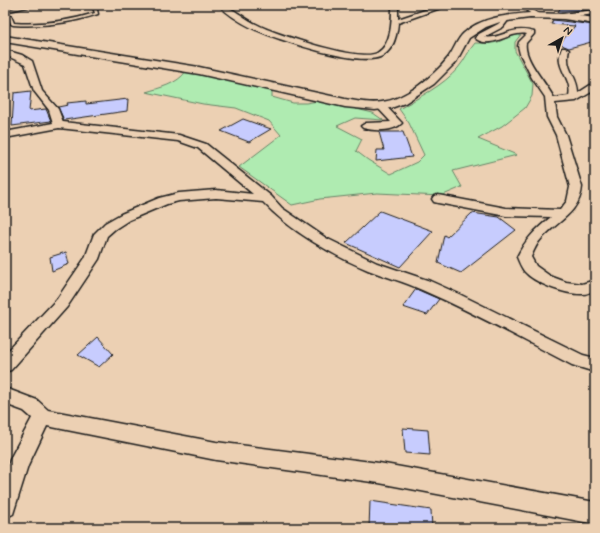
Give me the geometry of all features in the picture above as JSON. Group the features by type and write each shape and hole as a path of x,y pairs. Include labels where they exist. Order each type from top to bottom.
{"main road":[{"path":"5,39 208,72 333,100 367,106 381,106 389,105 404,99 438,75 451,62 467,34 484,25 506,19 538,15 562,16 595,21"}],"street":[{"path":"222,5 241,19 259,29 311,46 371,58 379,55 389,44 395,22 395,5"},
{"path":"395,22 446,5"},
{"path":"521,5 538,15"},
{"path":"562,16 595,12"},
{"path":"506,19 504,24 479,38 489,41 518,30 526,30 532,33 525,39 522,46 530,67 546,90 550,101 552,117 562,140 577,195 573,204 540,232 529,246 524,258 530,269 545,279 564,287 583,289 595,285"},
{"path":"565,50 563,66 575,87 573,99"},
{"path":"5,52 19,57 29,64 38,91 53,109 58,126"},
{"path":"550,101 573,99 583,95 595,85"},
{"path":"366,126 390,126 397,123 381,106"},
{"path":"5,135 58,126 124,130 179,138 193,142 202,146 267,199 278,211 321,241 345,254 425,285 578,360 595,365"},
{"path":"5,365 62,303 92,259 101,234 110,226 163,201 179,197 216,194 267,199"},
{"path":"438,199 506,212 563,214"},
{"path":"5,396 25,402 38,410 42,417 216,451 379,473 595,513"},
{"path":"5,507 18,464 42,417"}],"lane":[{"path":"5,11 34,5"},
{"path":"58,5 82,5"},
{"path":"5,16 10,17 13,24 20,25 56,22 98,13 94,5"}],"green space":[{"path":"522,33 515,42 515,51 533,84 532,96 525,108 502,126 478,139 517,155 453,171 462,187 441,196 377,193 320,199 292,205 239,167 281,135 269,121 236,108 203,104 146,92 173,82 186,71 210,75 272,91 272,97 293,103 318,101 373,113 383,120 355,118 337,126 362,139 356,151 391,174 417,162 424,155 409,123 399,109 430,91 452,74 475,43 498,42 512,35"}],"building":[{"path":"562,5 595,5 595,9 558,12"},
{"path":"553,20 595,25 595,41 569,48 564,46 560,43 575,26 551,24"},
{"path":"31,91 29,111 46,109 51,121 12,126 14,93"},
{"path":"128,99 127,111 64,120 58,107 68,105 67,103 86,101 86,104"},
{"path":"243,119 271,129 249,142 221,131"},
{"path":"379,132 403,132 412,157 376,161 377,150 384,150"},
{"path":"380,211 433,231 400,267 346,243"},
{"path":"472,213 499,217 516,230 461,273 438,263 444,235 447,237"},
{"path":"66,252 69,264 52,271 50,257"},
{"path":"416,289 439,299 427,315 403,307"},
{"path":"98,337 113,354 99,367 78,355"},
{"path":"403,428 428,430 430,455 405,453"},
{"path":"370,501 431,510 432,528 369,528"}]}
